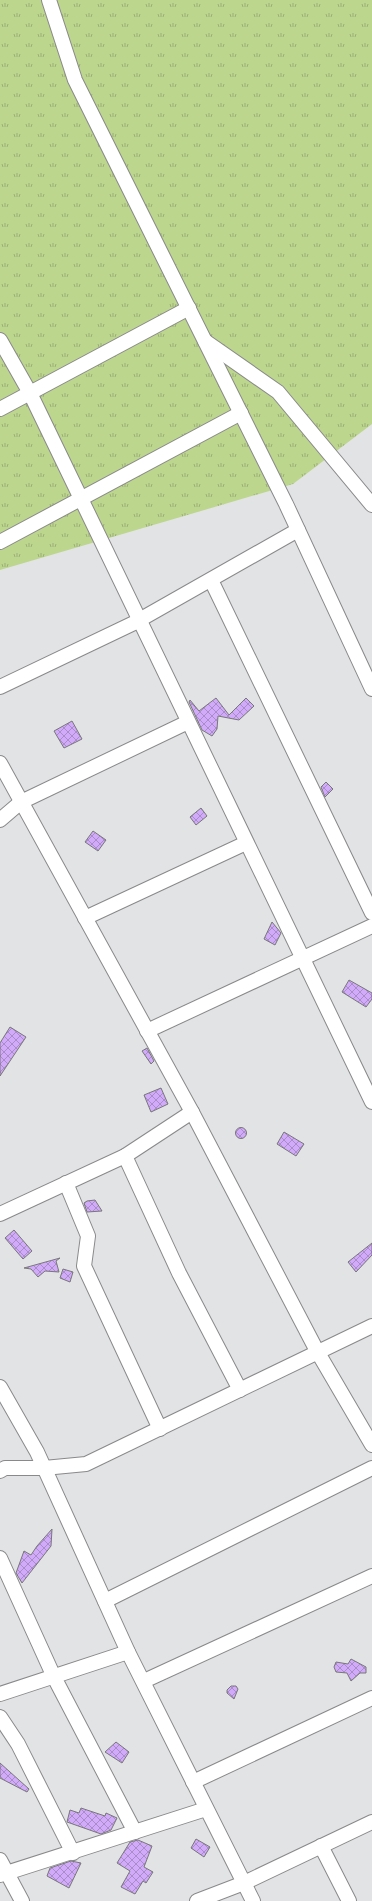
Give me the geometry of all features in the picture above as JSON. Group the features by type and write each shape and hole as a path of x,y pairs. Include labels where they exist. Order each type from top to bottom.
{"street":[{"path":"49,0 75,80 189,308 203,340 241,413 372,688"},
{"path":"0,409 189,308"},
{"path":"0,340 30,393 372,1102"},
{"path":"203,340 278,392 372,504"},
{"path":"0,542 241,413"},
{"path":"0,688 139,620 298,530"},
{"path":"211,580 372,913"},
{"path":"0,820 22,802 188,722"},
{"path":"0,763 192,1112 317,1351 372,1445"},
{"path":"85,918 246,843"},
{"path":"147,1031 372,926"},
{"path":"0,1214 125,1156 192,1112"},
{"path":"125,1156 179,1274 240,1390"},
{"path":"66,1183 88,1236 84,1266 160,1428"},
{"path":"0,1470 5,1468 44,1468 86,1464 317,1351 372,1326"},
{"path":"0,1387 37,1452 128,1652 144,1681 206,1809 253,1901"},
{"path":"105,1601 372,1468"},
{"path":"0,1558 54,1676 135,1832"},
{"path":"144,1681 372,1576"},
{"path":"0,1694 128,1652"},
{"path":"193,1782 372,1698"},
{"path":"0,1716 18,1744 73,1853"},
{"path":"22,1901 2,1869 73,1853 206,1809"},
{"path":"197,1901 244,1883 372,1822"},
{"path":"321,1846 349,1901"}],"green space":[{"path":"0,0 372,0 372,424 293,484 0,570"}],"building":[{"path":"216,698 229,715 246,698 254,706 239,720 218,716 217,729 212,736 202,730 189,702 190,700 199,711"},
{"path":"72,721 82,739 64,748 54,731"},
{"path":"326,782 333,789 325,797 321,787"},
{"path":"201,808 207,816 196,825 190,817"},
{"path":"93,831 106,840 98,851 85,842"},
{"path":"272,922 281,933 275,945 264,939"},
{"path":"349,980 372,993 372,999 366,1007 342,992"},
{"path":"10,1027 26,1037 0,1076 0,1043"},
{"path":"147,1048 154,1061 151,1064 142,1051"},
{"path":"161,1088 168,1104 151,1112 144,1095"},
{"path":"241,1127 245,1129 247,1133 245,1137 241,1139 237,1137 235,1133 237,1129"},
{"path":"284,1132 304,1144 296,1156 277,1144"},
{"path":"95,1200 102,1211 87,1212 84,1203"},
{"path":"14,1230 32,1251 23,1259 5,1238"},
{"path":"372,1243 372,1255 356,1272 348,1262"},
{"path":"60,1258 56,1261 59,1272 45,1271 38,1277 31,1269 24,1268"},
{"path":"63,1269 73,1272 70,1282 60,1278"},
{"path":"52,1529 51,1546 22,1583 16,1573 24,1551 31,1555"},
{"path":"351,1659 366,1667 366,1673 360,1673 351,1681 347,1673 336,1672 334,1667 336,1662 348,1664"},
{"path":"231,1686 236,1686 238,1689 234,1699 227,1693 227,1690"},
{"path":"116,1742 129,1752 122,1763 105,1752"},
{"path":"0,1763 29,1789 27,1792 0,1778"},
{"path":"81,1808 105,1816 106,1813 117,1818 111,1830 101,1834 67,1822 70,1810 79,1813"},
{"path":"196,1839 210,1847 204,1857 191,1848"},
{"path":"138,1840 152,1846 144,1867 153,1872 146,1883 143,1881 135,1894 121,1887 130,1871 117,1863 130,1842"},
{"path":"71,1861 81,1863 69,1888 47,1876 50,1868"}]}
